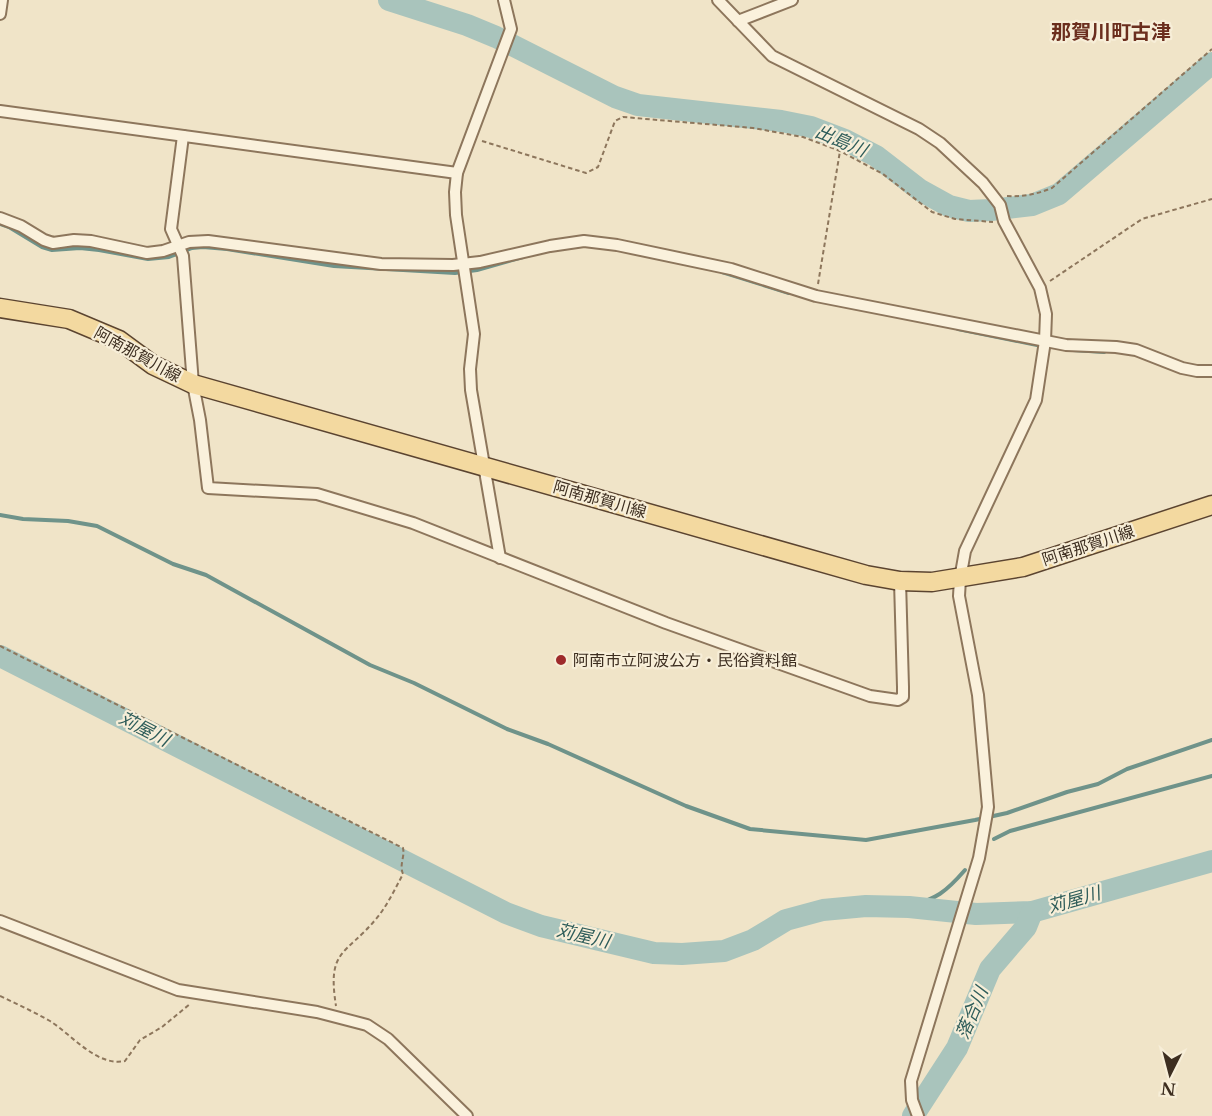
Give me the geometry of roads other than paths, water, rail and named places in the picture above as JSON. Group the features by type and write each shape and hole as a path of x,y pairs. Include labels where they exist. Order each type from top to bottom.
{"main road":[{"name":"阿南那賀川線","path":"0,308 69,319 119,340 153,365 193,384 866,575 900,581 932,582 960,579 1023,567 1212,505"}],"street":[{"path":"0,14 2,0"},
{"path":"501,558 471,390 470,369 474,334 456,215 455,192 457,172 511,28 504,0"},
{"path":"718,0 772,56 919,129 940,143 983,183 1000,209 1040,288 1046,314 1036,400 966,551 960,579 959,596 978,695 988,807 979,858 911,1081 912,1100 918,1116"},
{"path":"738,21 792,0"},
{"path":"0,111 457,172"},
{"path":"183,136 171,229 181,250 193,384 208,488 317,494 413,523 655,619 779,665 870,696 898,700 903,697 900,581"},
{"path":"0,218 53,243 74,240 92,241 147,253 181,250 189,242 208,241 381,264 465,269 584,241 617,245 731,269 816,296 1044,345 1116,347 1136,350 1182,368 1197,371 1212,370"},
{"path":"0,921 153,981 196,994 317,1012 367,1025 388,1039 467,1116"}],"waterway":[{"name":"出島川","path":"389,0 467,25 496,37 615,97 638,105 781,121 811,127 845,140 876,156 920,190 949,206 969,211 1032,205 1059,194 1212,63"},
{"path":"0,224 52,250 80,248 148,259 169,257 192,248 203,247 334,266 455,273 477,270 523,257"},
{"path":"722,272 789,293"},
{"path":"958,329 1042,346"},
{"path":"1073,350 1104,352"},
{"path":"0,515 97,526 173,564 206,575 370,665 414,683 507,729 548,744 686,806 750,829 866,840 975,820 1007,813 1098,784 1127,769 1212,740"},
{"name":"苅屋川","path":"0,656 506,913 541,926 654,953 724,951 753,940 786,920 823,910 866,906 909,907 976,914 1032,912 1212,861"},
{"path":"994,839 1010,831 1212,776"},
{"path":"909,907 940,894 965,870"},
{"name":"落合川","path":"913,1116 957,1048 990,969 1026,927 1032,912"}],"place":[{"name":"阿南市立阿波公方・民俗資料館","path":"561,660"}],"district":[{"name":"那賀川町古津","path":"1111,32"}]}
